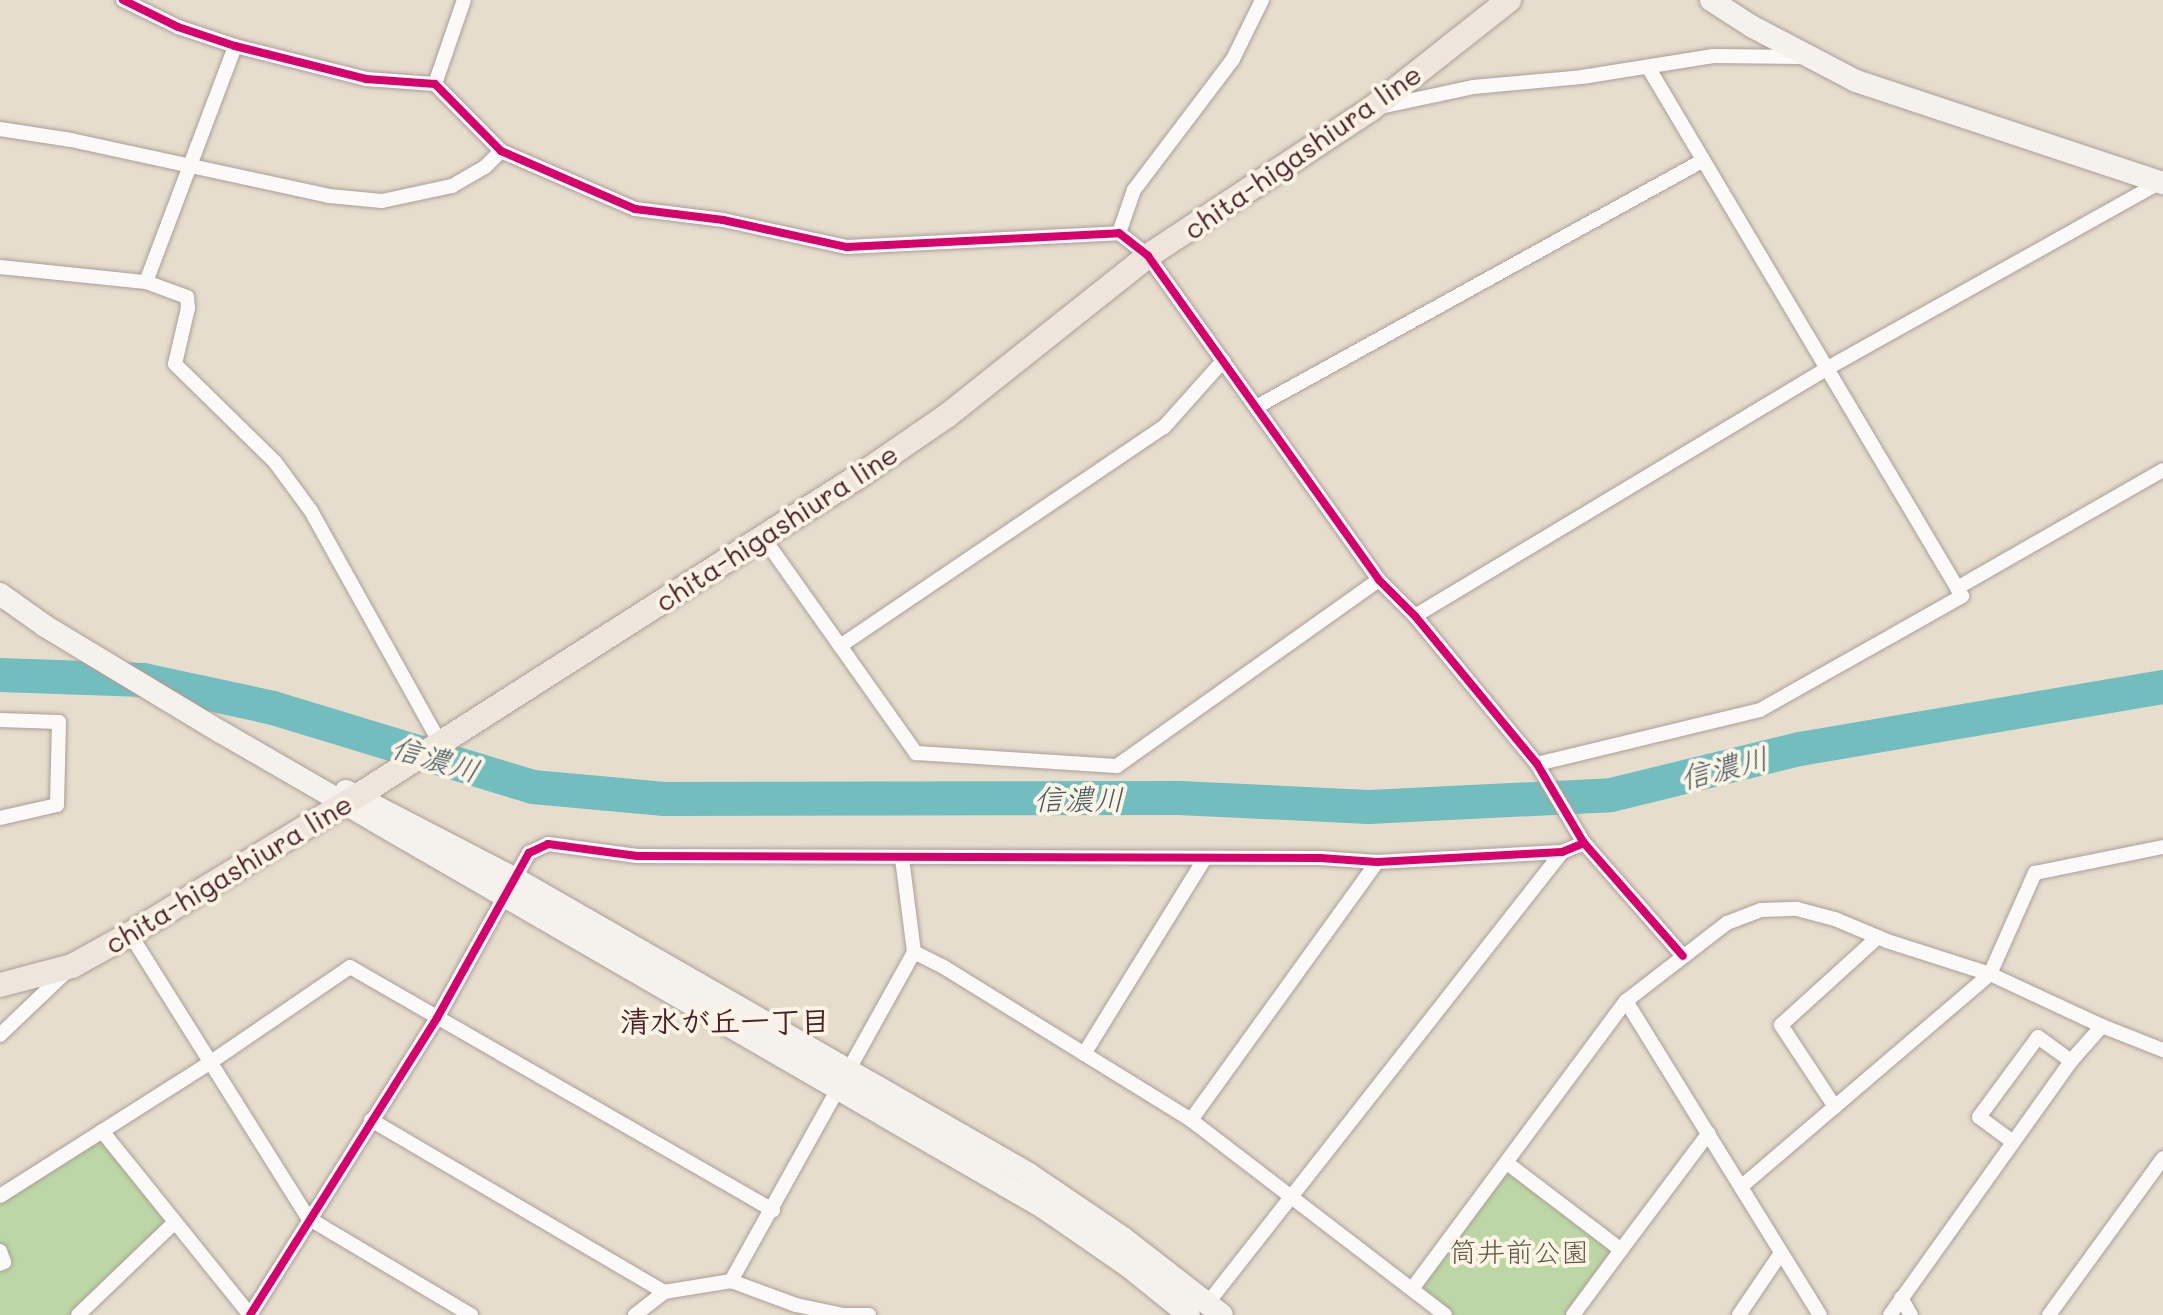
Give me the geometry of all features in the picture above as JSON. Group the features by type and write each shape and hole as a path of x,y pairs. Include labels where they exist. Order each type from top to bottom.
{"main road":[{"name":"chita-higashiura line","path":"0,985 72,966 130,934 351,799 763,537 948,415 1148,256 1371,109 1509,0"}],"street":[{"path":"123,0 178,27 235,46 366,79 435,84 501,151 635,209 723,220 847,247 1119,233 1148,256 1379,580 1415,616 1537,764 1584,843 1683,956"},
{"path":"435,84 464,0"},
{"path":"1119,233 1134,190 1233,59 1262,0"},
{"path":"1711,0 1751,26 1856,81 1929,108 2162,182"},
{"path":"146,282 187,166 235,46"},
{"path":"1371,109 1473,87 1648,67 1713,56 1811,58"},
{"path":"1537,764 1760,710 1962,596 1648,67"},
{"path":"0,129 71,140 329,196 382,201 452,186 485,167 501,151"},
{"path":"1256,407 1702,161"},
{"path":"1415,616 1826,369 2162,182"},
{"path":"0,267 146,282 187,297 188,308 175,364 275,462 311,511 439,741"},
{"path":"840,646 1164,427 1223,361"},
{"path":"1957,588 2163,470"},
{"path":"763,537 916,753 1117,766 1379,580"},
{"path":"0,594 105,663 221,732 306,779 351,799 851,1070 1029,1174 1123,1238 1204,1312"},
{"path":"0,720 59,722 57,805 0,818"},
{"path":"102,1131 250,1315 308,1218 437,1018 529,853 548,844 637,856 1320,858 1377,862 1562,852 1584,843"},
{"path":"1742,1186 1990,974 2035,873 2163,847"},
{"path":"1204,1312 1291,1194 1562,852"},
{"path":"731,1281 840,1090 914,952 902,858"},
{"path":"1084,1054 1204,860"},
{"path":"1191,1120 1377,862"},
{"path":"511,888 840,1090 1044,1208 1128,1266 1204,1312"},
{"path":"1412,1289 1626,1001 1727,923 1761,910 1797,909 1835,919 1878,937 1990,974 2102,1026 2163,1050"},
{"path":"130,934 208,1064 308,1218 471,1315"},
{"path":"1835,1107 1781,1025 1878,937"},
{"path":"914,952 942,966 1191,1120 1445,1315"},
{"path":"0,1035 72,966"},
{"path":"0,1196 208,1064 350,967 773,1210"},
{"path":"1626,1001 1820,1315"},
{"path":"1890,1315 2071,1061 2102,1026"},
{"path":"2013,1142 1979,1117 2038,1037 2071,1061"},
{"path":"371,1120 664,1292"},
{"path":"1573,1315 1709,1133"},
{"path":"2049,1315 2163,1158"},
{"path":"1507,1163 1621,1250"},
{"path":"78,1315 175,1222"},
{"path":"0,1251 4,1262 0,1264"},
{"path":"1739,1315 1781,1253"},
{"path":"635,1315 664,1292 731,1281 796,1305 844,1315 869,1315"},
{"path":"1901,1298 1911,1315"}],"green space":[{"path":"102,1131 175,1222 78,1315 0,1315 0,1196"},
{"name":"筒井前公園","path":"1507,1163 1621,1250 1573,1315 1445,1315 1412,1289"}],"waterway":[{"name":"信濃川","path":"0,675 144,680 273,708 533,787 664,799 1179,798 1369,807 1611,795 1800,749 2163,687"}],"cycle path":[{"path":"123,0 178,27 235,46 366,79 435,84 501,151 635,209 723,220 847,247 1119,233 1148,256 1379,580 1415,616 1537,764 1584,843 1683,956"},
{"path":"250,1315 437,1018 529,853 548,844 637,856 1320,858 1377,862 1562,852 1584,843"}],"district":[{"name":"清水が丘一丁目","path":"725,1020"}]}
